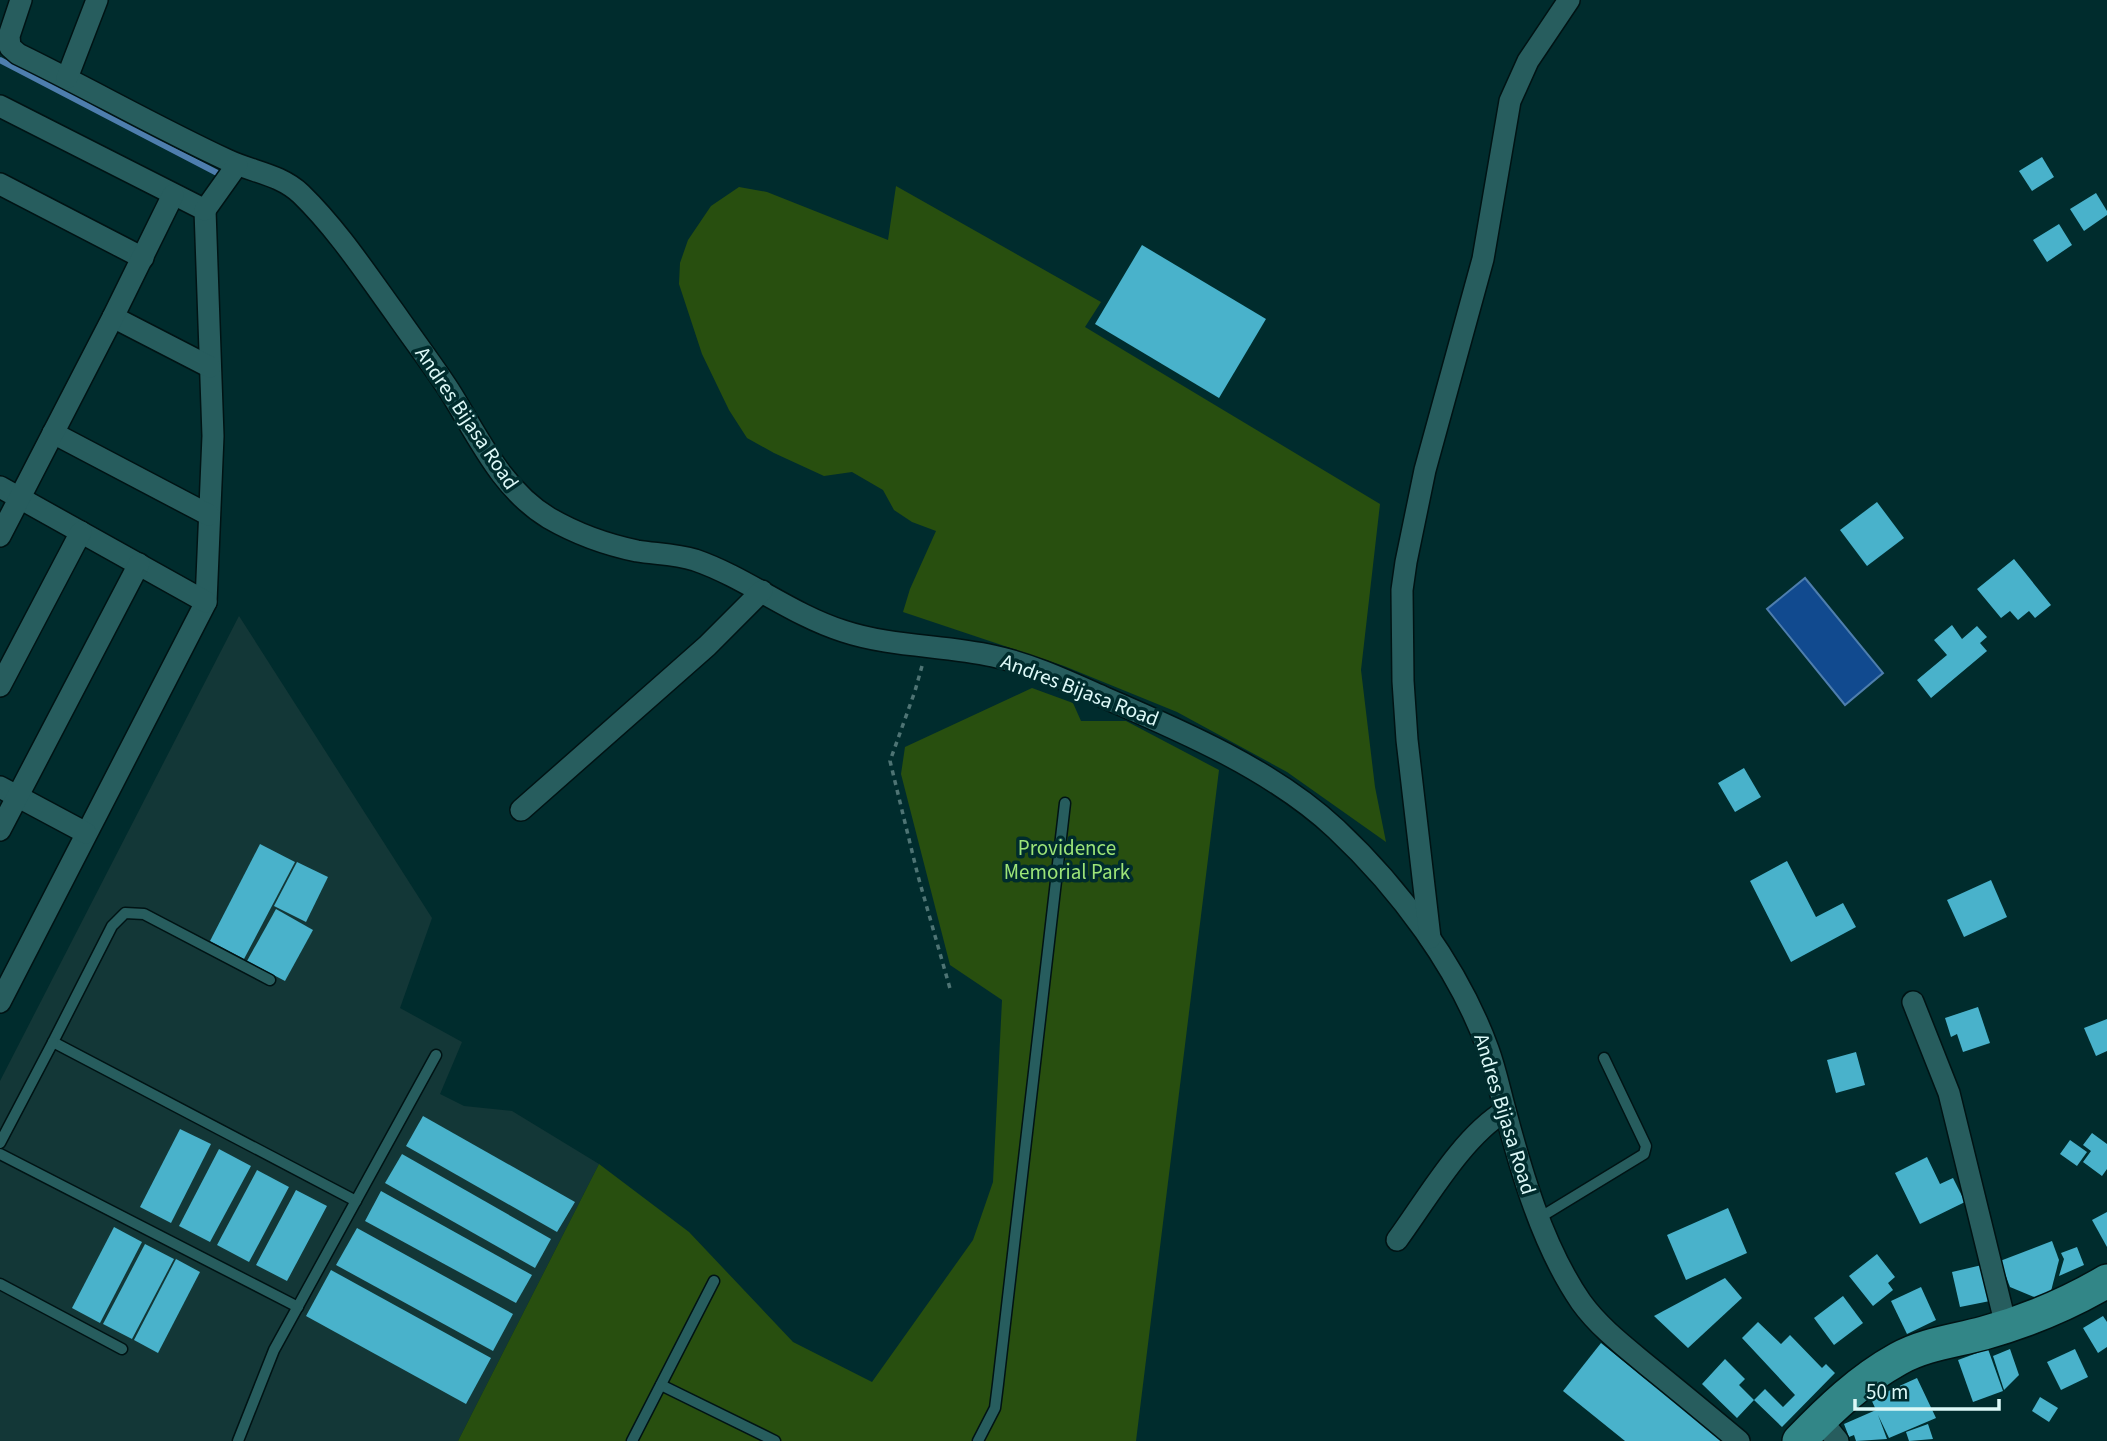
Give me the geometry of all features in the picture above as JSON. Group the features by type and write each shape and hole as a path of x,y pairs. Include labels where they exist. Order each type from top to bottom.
{"main road":[{"path":"1819,1434 1858,1384 1898,1359 1931,1345 2033,1318 2080,1297 2107,1281"}],"street":[{"name":"Andres Bijasa Road","path":"21,0 9,36 10,47 18,54 143,119 237,164 267,173 295,188 367,273 516,492 550,518 597,539 635,550 688,558 722,570 801,614 842,631 883,641 994,656 1033,668 1174,727 1285,787 1338,830 1390,885 1430,940 1472,1010 1490,1053 1524,1177 1539,1218 1569,1282 1597,1322 1739,1441"},
{"path":"67,78 97,0"},
{"path":"1430,940 1405,717 1402,616 1405,571 1425,470 1488,237 1510,101 1528,61 1569,0"},
{"path":"0,106 205,210"},
{"path":"0,1002 206,601 213,436 205,210 237,164"},
{"path":"0,184 143,258"},
{"path":"0,536 173,195"},
{"path":"113,317 210,366"},
{"path":"53,433 209,515"},
{"path":"0,487 206,601"},
{"path":"0,686 81,532"},
{"path":"0,830 8,792 139,564"},
{"path":"521,810 707,646 762,592"},
{"path":"8,792 86,833"},
{"path":"1913,1002 1949,1093 2006,1326"},
{"path":"1397,1240 1469,1142 1488,1121 1505,1111"}],"lane":[{"path":"978,1441 995,1408 1065,803"},
{"path":"0,1143 112,926 125,913 144,914 270,981"},
{"path":"53,1042 356,1201"},
{"path":"238,1441 274,1350 436,1055"},
{"path":"1539,1218 1644,1154 1646,1146 1604,1058"},
{"path":"0,1154 298,1307"},
{"path":"632,1441 714,1281"},
{"path":"0,1284 122,1349"},
{"path":"661,1385 775,1441"}],"path":[{"path":"926,647 915,691 890,761 918,876 951,992"}],"shaded area":[{"path":"239,616 432,918 400,1008 462,1042 440,1094 464,1106 512,1111 599,1164 458,1441 0,1441 0,1081"}],"green space":[{"path":"896,186 1101,302 1085,327 1380,504 1361,670 1375,787 1386,842 1287,772 1177,712 1064,666 903,612 910,589 936,531 912,522 894,510 883,490 852,472 824,476 747,438 729,410 702,354 679,284 680,263 688,240 711,206 739,187 767,192 888,240"},
{"name":"Providence Memorial Park","path":"1032,688 1073,703 1081,721 1126,721 1219,770 1136,1441 458,1441 599,1164 689,1232 793,1342 872,1382 973,1240 993,1182 1002,1000 950,965 901,774 905,747"}],"water":[{"path":"1805,578 1883,673 1845,705 1767,609"}],"building":[{"path":"2042,157 2054,177 2032,191 2019,171"},
{"path":"2096,193 2107,215 2084,231 2070,209"},
{"path":"2059,224 2072,245 2047,262 2033,240"},
{"path":"1142,245 1266,319 1219,398 1095,324"},
{"path":"1877,502 1904,538 1867,566 1840,530"},
{"path":"2014,559 2051,605 2035,618 2029,611 2018,620 2010,611 2001,618 1977,589"},
{"path":"1952,625 1962,639 1977,626 1987,637 1980,643 1987,651 1931,698 1917,680 1947,655 1934,640"},
{"path":"1744,768 1761,797 1735,812 1718,783"},
{"path":"260,844 295,862 244,959 210,941"},
{"path":"1787,861 1816,917 1843,903 1856,927 1791,962 1750,881"},
{"path":"297,862 328,877 306,922 274,906"},
{"path":"1991,880 2007,917 1964,937 1947,900"},
{"path":"276,909 313,930 285,981 247,961"},
{"path":"1978,1007 1990,1043 1963,1052 1957,1034 1951,1037 1945,1018"},
{"path":"2107,1019 2107,1051 2096,1056 2084,1028"},
{"path":"1856,1052 1865,1085 1836,1093 1827,1060"},
{"path":"423,1116 575,1202 557,1232 406,1146"},
{"path":"180,1129 211,1144 171,1223 140,1207"},
{"path":"2092,1133 2107,1144 2107,1169 2102,1176 2083,1162 2091,1151 2083,1145"},
{"path":"2070,1140 2087,1152 2077,1166 2060,1154"},
{"path":"219,1149 251,1166 210,1242 179,1226"},
{"path":"402,1154 551,1239 535,1268 385,1183"},
{"path":"1927,1157 1940,1184 1953,1178 1965,1202 1920,1224 1895,1173"},
{"path":"257,1170 289,1187 249,1262 217,1245"},
{"path":"296,1190 327,1206 287,1281 256,1265"},
{"path":"381,1191 532,1275 516,1303 365,1221"},
{"path":"1728,1208 1747,1253 1686,1280 1667,1235"},
{"path":"2107,1212 2107,1247 2092,1220"},
{"path":"114,1227 142,1242 100,1323 72,1308"},
{"path":"357,1228 513,1314 493,1351 336,1265"},
{"path":"2052,1241 2059,1260 2050,1295 2039,1299 2010,1287 2000,1261"},
{"path":"145,1244 174,1259 132,1339 103,1324"},
{"path":"2077,1247 2084,1265 2059,1276 2064,1259 2061,1253"},
{"path":"1877,1254 1895,1277 1888,1283 1893,1290 1873,1306 1849,1276"},
{"path":"176,1259 200,1272 158,1353 134,1340"},
{"path":"1982,1265 1990,1301 1960,1307 1952,1272"},
{"path":"331,1270 491,1358 466,1404 306,1316"},
{"path":"1725,1278 1742,1298 1688,1348 1654,1316"},
{"path":"1921,1287 1936,1320 1907,1334 1891,1301"},
{"path":"1843,1296 1863,1323 1834,1345 1814,1318"},
{"path":"2103,1316 2107,1322 2107,1347 2098,1353 2083,1328"},
{"path":"1758,1322 1781,1344 1790,1335 1822,1368 1826,1364 1835,1373 1782,1427 1754,1400 1765,1389 1783,1407 1795,1395 1742,1338"},
{"path":"1601,1343 1723,1441 1625,1441 1563,1391"},
{"path":"1988,1349 2003,1391 1973,1402 1958,1360"},
{"path":"2010,1349 2019,1375 2004,1390 1993,1356"},
{"path":"2075,1349 2088,1377 2061,1390 2047,1362"},
{"path":"1725,1359 1745,1379 1739,1385 1754,1400 1737,1418 1702,1384"},
{"path":"1917,1378 1936,1418 1889,1438 1878,1415 1887,1439 1856,1441 1854,1435 1849,1437 1844,1424 1876,1410 1871,1399"},
{"path":"2040,1397 2058,1408 2049,1422 2032,1411"},
{"path":"1928,1424 1933,1439 1909,1441 1906,1432"}],"waterway":[{"path":"0,60 223,176"}]}
